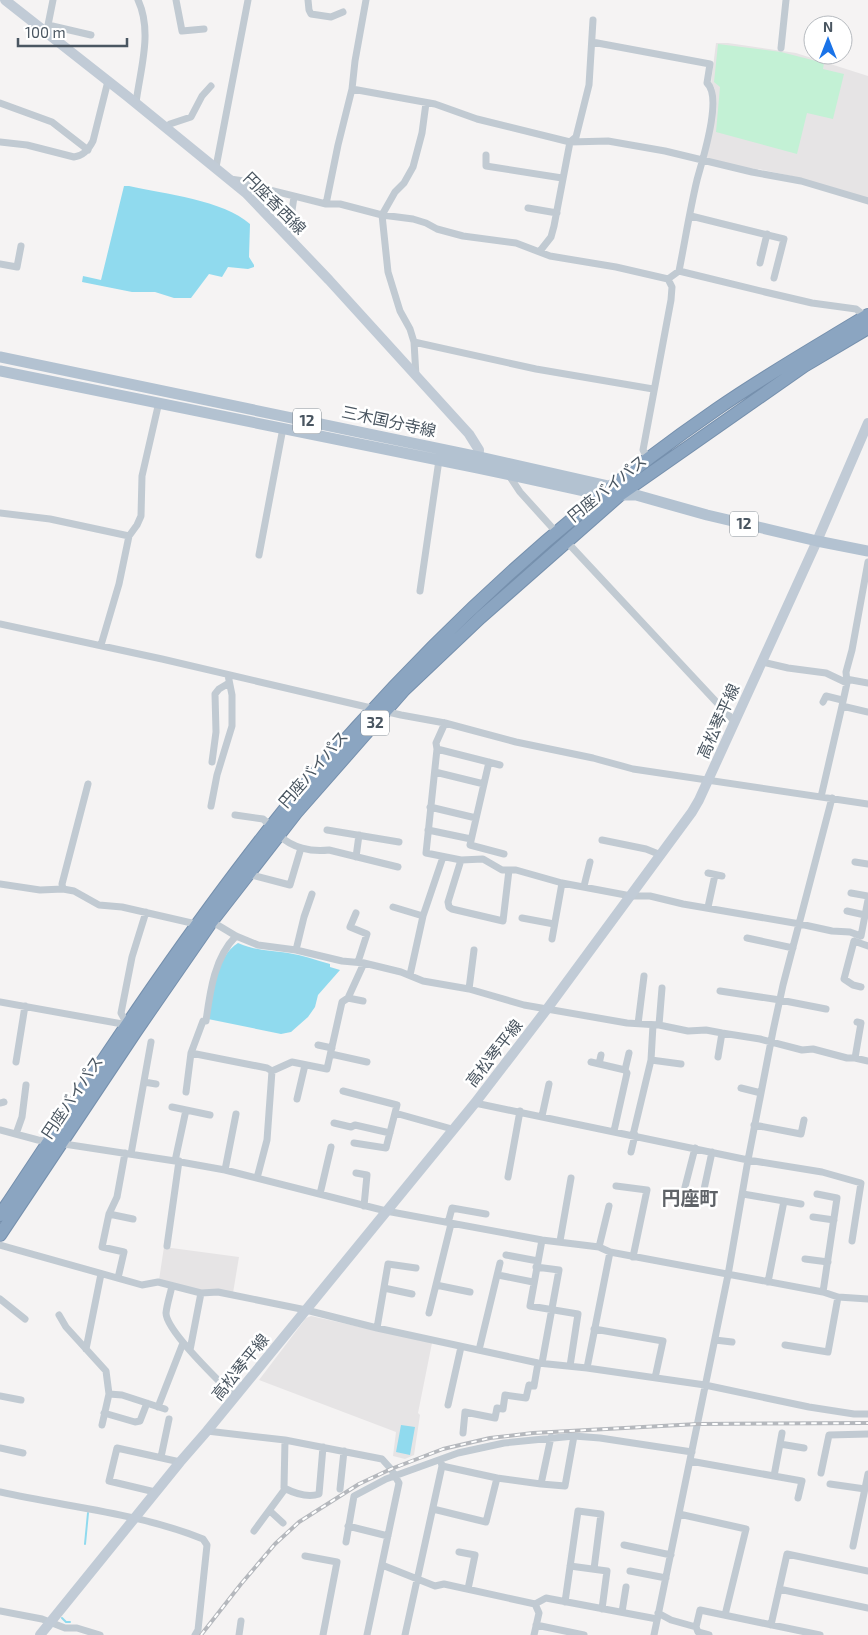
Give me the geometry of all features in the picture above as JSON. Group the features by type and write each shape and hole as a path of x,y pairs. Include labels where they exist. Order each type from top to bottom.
{"highway":[{"name":"円座バイパス","path":"379,710 404,690 480,618 568,542 612,492 648,460 717,409 797,358 867,320"},
{"name":"円座バイパス","path":"0,1235 55,1143 132,1028 196,924 379,710 396,683 473,608 557,533 612,492 804,366 867,320"},
{"name":"円座バイパス","path":"132,1028 248,874 275,830"},
{"name":"円座バイパス","path":"0,1215 55,1143"}],"main road":[{"name":"円座香西線","path":"4,0 47,29 246,193 468,434 478,450 478,462"},
{"name":"三木国分寺線","path":"0,358 612,492"},
{"name":"三木国分寺線","path":"0,371 439,460 478,462 508,474 636,495 707,515 816,541 868,551"},
{"name":"高松琴平線","path":"40,1635 475,1103 547,1009 692,812 708,781 816,541 865,439 868,423"}],"street":[{"path":"0,6 4,0"},
{"path":"53,0 47,29 91,35"},
{"path":"136,103 145,41 145,28 138,0"},
{"path":"176,0 182,31 204,29"},
{"path":"216,167 248,0"},
{"path":"308,0 311,14 331,17 343,12"},
{"path":"326,204 352,89 366,0"},
{"path":"781,48 786,0"},
{"path":"540,251 551,237 570,142 576,137 589,85 593,20"},
{"path":"230,179 244,181 250,185 326,204 340,204 413,219 437,229 463,236 507,241 550,256 616,267 668,279 679,271 697,180 703,160 712,113 713,92 707,83 710,64 592,42"},
{"path":"0,142 27,145 74,157 79,156 88,150 93,141 108,81"},
{"path":"166,127 190,117 202,96 211,86"},
{"path":"352,89 426,104 435,104 477,119 570,142 608,141 665,151 801,182 868,202"},
{"path":"0,103 52,122 88,150"},
{"path":"416,376 414,342 410,329 400,311 388,272 382,214 413,167 422,133 426,104"},
{"path":"486,155 486,166 562,178"},
{"path":"288,237 294,197"},
{"path":"528,208 557,213"},
{"path":"691,216 784,239 774,278"},
{"path":"760,263 767,234"},
{"path":"0,264 17,267 21,246"},
{"path":"679,271 812,303 856,310 867,320"},
{"path":"648,460 643,450 671,300 672,287 668,279"},
{"path":"414,342 536,368 653,389"},
{"path":"100,645 119,584 129,536 138,525 141,516 142,476 159,402"},
{"path":"259,555 282,428"},
{"path":"420,591 439,460"},
{"path":"508,474 520,492 557,533"},
{"path":"0,513 50,519 129,536"},
{"path":"568,542 734,722"},
{"path":"821,797 842,703 846,672 852,650 868,562"},
{"path":"0,624 228,674 379,710 445,723 516,742 593,758 633,769 868,804"},
{"path":"762,662 788,668 826,673 846,681 868,683"},
{"path":"211,806 217,775 232,726 232,695 228,674"},
{"path":"212,762 216,732 215,694 229,683"},
{"path":"823,702 826,696 868,712"},
{"path":"445,723 436,743 435,772 426,853 461,860 483,859 502,870 516,870 562,883 631,896 650,896 683,904 832,931 850,932 861,936 868,900"},
{"path":"437,749 500,765"},
{"path":"489,762 470,845 504,854"},
{"path":"435,772 484,784"},
{"path":"63,889 62,884 88,784"},
{"path":"654,1635 728,1275 770,1042 832,798"},
{"path":"430,807 476,818"},
{"path":"235,815 263,819 286,843 301,848 319,851 329,850 398,867"},
{"path":"327,830 399,842"},
{"path":"428,830 472,839"},
{"path":"356,857 359,835"},
{"path":"602,840 646,849 660,855"},
{"path":"248,874 290,885 301,848"},
{"path":"410,975 423,916 443,857"},
{"path":"461,860 448,906 452,909 503,921 509,870"},
{"path":"584,886 590,862"},
{"path":"855,862 868,864"},
{"path":"708,908 715,875"},
{"path":"552,939 562,883"},
{"path":"0,884 40,890 63,889 74,891 99,905 122,907 196,924 212,921 236,936 258,945 296,950 342,961 361,962 410,975 424,981 469,989 506,1001 616,1022 656,1025 688,1031 706,1030 722,1032 760,1039 802,1050 813,1049 847,1058 868,1061"},
{"path":"851,893 868,896"},
{"path":"296,950 312,894"},
{"path":"392,907 423,916"},
{"path":"847,911 865,915"},
{"path":"132,1028 120,1013 132,957 146,912"},
{"path":"272,1071 292,1062 327,1069 342,1002 348,998 361,962 367,934 350,926 356,913"},
{"path":"522,918 554,924"},
{"path":"186,1092 191,1053 203,1022 206,1021 217,968 227,945 236,936"},
{"path":"748,938 793,948"},
{"path":"861,987 844,979 854,941 868,946"},
{"path":"469,989 474,950"},
{"path":"638,1024 644,976"},
{"path":"631,1152 651,1060 662,988"},
{"path":"720,991 826,1009"},
{"path":"348,998 363,1001"},
{"path":"0,1002 132,1028"},
{"path":"16,1062 26,1006"},
{"path":"855,1058 861,1023 857,1022"},
{"path":"718,1056 722,1032"},
{"path":"118,1278 124,1252 102,1246 109,1214 117,1197 128,1154 151,1042"},
{"path":"318,1045 367,1062"},
{"path":"191,1053 267,1068 272,1071"},
{"path":"614,1131 627,1073 624,1070 629,1053"},
{"path":"599,1064 602,1055"},
{"path":"651,1060 681,1064"},
{"path":"591,1062 624,1070"},
{"path":"297,1099 305,1065"},
{"path":"257,1178 266,1140 272,1071"},
{"path":"144,1082 156,1084"},
{"path":"542,1116 549,1084"},
{"path":"16,1134 22,1117 26,1085"},
{"path":"741,1088 761,1093"},
{"path":"343,1091 397,1104 386,1148 354,1143"},
{"path":"475,1103 748,1160 822,1172 861,1183 852,1242"},
{"path":"172,1107 210,1115"},
{"path":"167,1246 177,1161 186,1110"},
{"path":"508,1177 520,1111"},
{"path":"395,1112 452,1129"},
{"path":"225,1170 236,1114"},
{"path":"754,1125 801,1134 804,1120"},
{"path":"334,1123 351,1127 355,1125 390,1133"},
{"path":"0,1130 55,1143 225,1170 364,1206 450,1224 542,1240 599,1247 610,1252 823,1292 838,1297 868,1299"},
{"path":"320,1194 331,1147"},
{"path":"685,1187 695,1148"},
{"path":"703,1194 712,1152"},
{"path":"356,1173 367,1175 364,1206"},
{"path":"560,1241 571,1178"},
{"path":"616,1186 647,1190 633,1256"},
{"path":"743,1194 801,1204"},
{"path":"817,1194 837,1198 823,1292"},
{"path":"768,1282 784,1201"},
{"path":"599,1247 609,1206"},
{"path":"429,1313 452,1208 486,1214"},
{"path":"109,1214 133,1219"},
{"path":"813,1217 834,1220"},
{"path":"542,1240 530,1306 578,1314 570,1366"},
{"path":"0,1245 142,1285 158,1282 201,1293 218,1292 540,1363 705,1385 809,1407 854,1414 868,1414"},
{"path":"587,1368 610,1252"},
{"path":"462,1433 466,1412 495,1418 497,1408 503,1409 505,1395 526,1398 529,1385 534,1386 540,1363 559,1270 506,1255"},
{"path":"805,1259 828,1262"},
{"path":"479,1350 500,1263"},
{"path":"377,1328 388,1264 416,1268"},
{"path":"86,1349 101,1274"},
{"path":"498,1274 533,1282"},
{"path":"436,1285 470,1292"},
{"path":"172,1286 166,1313 168,1320 183,1343 235,1397"},
{"path":"384,1288 412,1294"},
{"path":"190,1350 201,1293"},
{"path":"785,1345 828,1352 838,1297"},
{"path":"0,1299 25,1319"},
{"path":"59,1315 66,1328 106,1371 108,1394 102,1425"},
{"path":"594,1329 663,1341 655,1378"},
{"path":"715,1340 732,1342"},
{"path":"108,1394 122,1396 162,1408 183,1343"},
{"path":"448,1405 461,1346"},
{"path":"0,1396 21,1400"},
{"path":"104,1413 135,1422 140,1421 147,1403"},
{"path":"161,1458 169,1419"},
{"path":"207,1431 285,1440 382,1459 399,1483 367,1635"},
{"path":"774,1476 782,1433"},
{"path":"821,1473 829,1435 868,1434"},
{"path":"346,1542 354,1496 386,1479 442,1463 458,1453 504,1443 574,1436 600,1438 692,1452"},
{"path":"442,1463 497,1478 564,1486 574,1436"},
{"path":"541,1484 551,1437"},
{"path":"285,1440 284,1488 292,1492 314,1496 319,1494 323,1447"},
{"path":"780,1444 804,1448"},
{"path":"0,1448 24,1453"},
{"path":"155,1492 110,1482 117,1448 180,1462"},
{"path":"340,1489 344,1451"},
{"path":"690,1461 802,1481 798,1498"},
{"path":"406,1635 442,1463"},
{"path":"853,1546 868,1474"},
{"path":"433,1509 486,1522 497,1478"},
{"path":"830,1484 865,1489"},
{"path":"254,1531 286,1489"},
{"path":"0,1492 135,1518 195,1535 205,1541 207,1545 203,1591 198,1630 195,1635"},
{"path":"270,1511 283,1523"},
{"path":"565,1602 578,1511 601,1514 594,1569"},
{"path":"679,1514 746,1529 725,1615"},
{"path":"348,1526 388,1536"},
{"path":"624,1545 671,1555"},
{"path":"459,1552 475,1555 468,1589"},
{"path":"771,1624 787,1554 868,1571"},
{"path":"305,1556 337,1562 323,1635"},
{"path":"382,1565 435,1586 444,1584 535,1604 546,1598 602,1609 658,1616 696,1627"},
{"path":"570,1566 607,1571 602,1609"},
{"path":"630,1571 666,1578"},
{"path":"622,1612 626,1587"},
{"path":"779,1589 868,1608"},
{"path":"534,1635 539,1613 535,1604"},
{"path":"709,1635 698,1632 696,1627 700,1610 771,1624 794,1632 820,1635"},
{"path":"0,1611 51,1621 65,1631 77,1628 100,1635"},
{"path":"239,1635 241,1621"},
{"path":"536,1625 584,1635"}],"shaded area":[{"path":"716,43 796,53 803,55 803,65 834,65 868,76 868,200 801,178 758,169 757,171 706,159 714,115 715,89 711,83"},
{"path":"164,1247 239,1257 233,1293 201,1291 159,1280"},
{"path":"311,1316 432,1343 418,1413 420,1415 414,1455 405,1459 393,1456 396,1432 259,1380 306,1318"}],"green space":[{"path":"718,44 781,52 803,58 803,65 824,65 823,69 844,74 833,119 807,113 797,154 716,132 720,87 714,82"}],"water":[{"path":"124,186 193,199 225,209 239,216 250,224 249,257 254,267 248,269 228,267 222,277 209,274 191,298 174,298 155,292 132,292 82,282 83,276 101,280"},
{"path":"238,943 257,949 304,956 330,964 330,967 340,970 318,995 315,1007 308,1017 291,1032 281,1034 208,1019 220,966 231,949"},
{"path":"401,1425 415,1427 410,1455 396,1452"}],"waterway":[{"path":"85,1544 88,1513"},
{"path":"62,1618 66,1622 70,1622"}],"railway":[{"path":"201,1635 275,1544 299,1522 359,1484 391,1469 443,1449 490,1438 533,1433 698,1424 868,1423"}],"district":[{"name":"円座町","path":"690,1198"}]}
